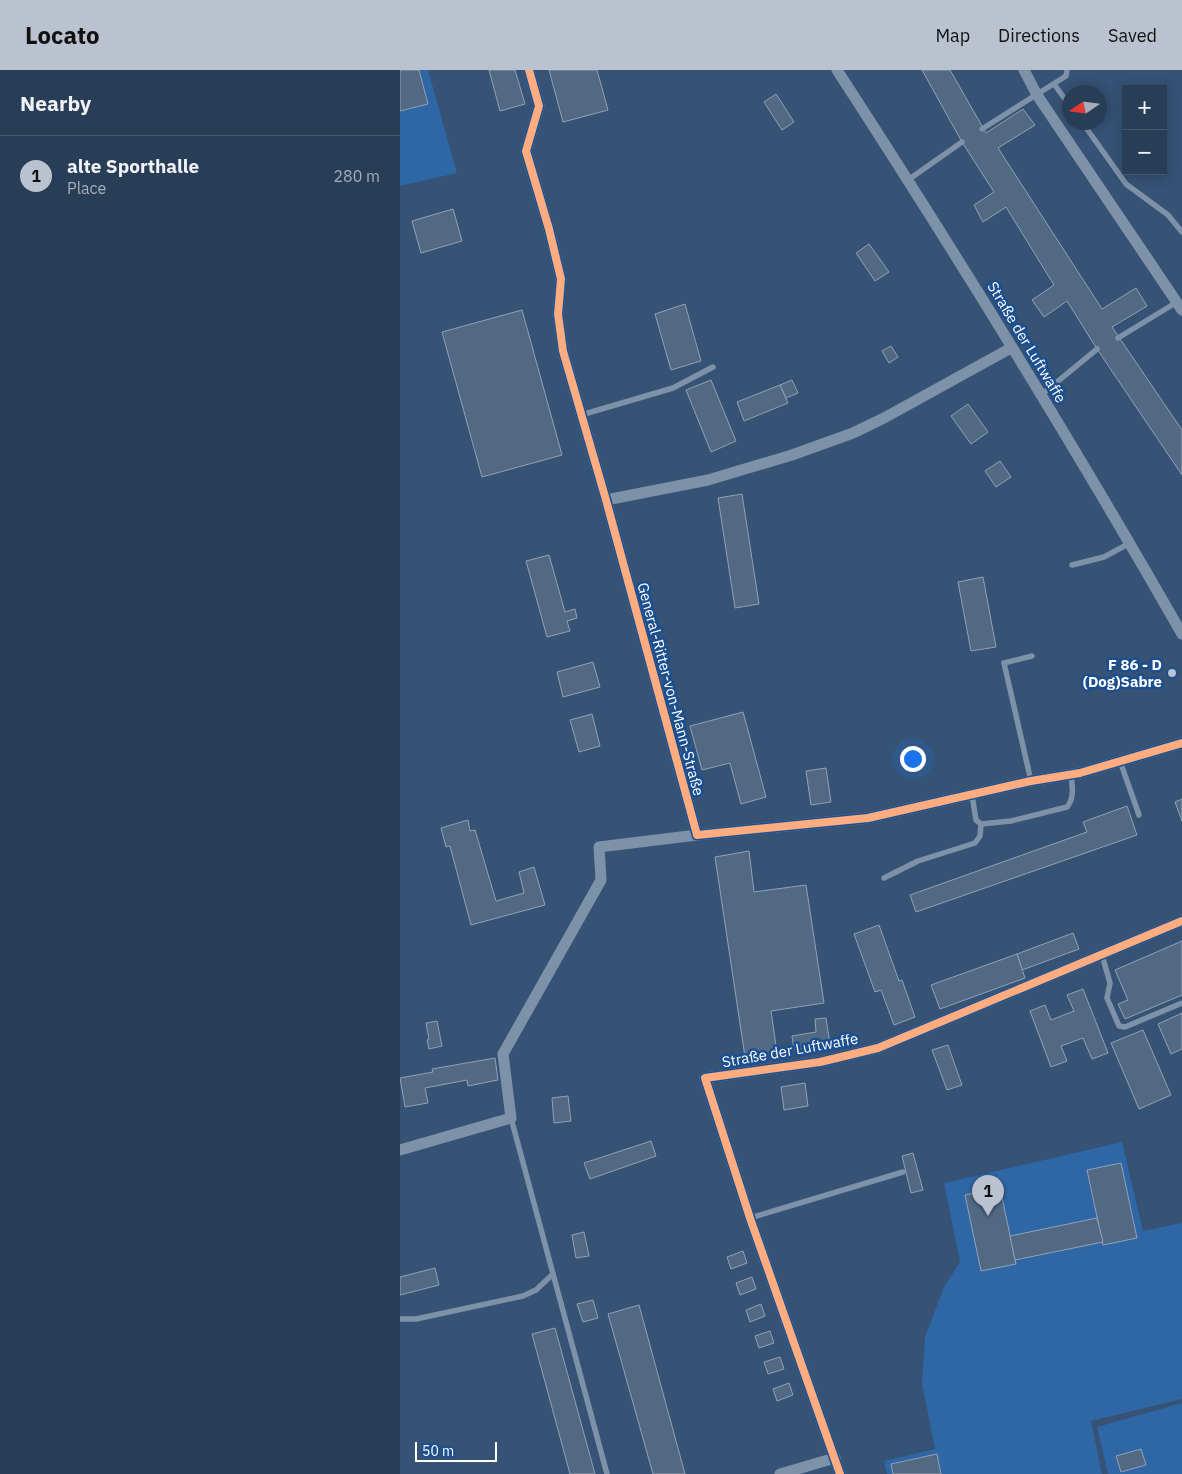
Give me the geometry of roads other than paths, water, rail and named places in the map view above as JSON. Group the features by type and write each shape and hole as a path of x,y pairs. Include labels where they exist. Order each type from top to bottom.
{"street":[{"name":"General-Ritter-von-Mann-Straße","path":"529,70 539,106 526,151 549,229 561,279 558,314 563,351 606,500 697,835"},
{"name":"Straße der Luftwaffe","path":"837,70 970,277 1130,543 1182,634"},
{"path":"1024,70 1037,95 1179,306"},
{"path":"606,500 708,480 792,455 853,433 1011,348"},
{"path":"400,1150 511,1118 503,1054 601,880 599,847 868,818 1031,781 1071,774 1182,743"},
{"name":"Straße der Luftwaffe","path":"840,1474 750,1218 705,1078 820,1062 878,1048 1182,921"},
{"path":"780,1474 835,1458"}],"lane":[{"path":"982,129 1066,76 1067,70"},
{"path":"1054,84 1062,95"},
{"path":"1088,130 1126,184 1168,215 1182,232"},
{"path":"908,180 962,142"},
{"path":"1118,338 1179,306"},
{"path":"1041,395 1097,350"},
{"path":"582,416 673,388 713,367"},
{"path":"1072,565 1104,557 1130,543"},
{"path":"1031,781 1004,663 1032,656"},
{"path":"1120,761 1138,815"},
{"path":"972,795 976,820 981,824 1011,821 1067,807 1072,801 1071,774"},
{"path":"884,878 918,861 975,843 980,836 981,824"},
{"path":"1102,954 1110,983 1107,998 1119,1026 1125,1027 1182,1003"},
{"path":"511,1118 607,1474"},
{"path":"750,1218 903,1172"},
{"path":"400,1319 416,1319 523,1296 536,1290 553,1274"}],"place":[{"name":"F 86 - D (Dog)Sabre","path":"1172,673"},
{"name":"alte Sporthalle","path":"988,1216"}]}
